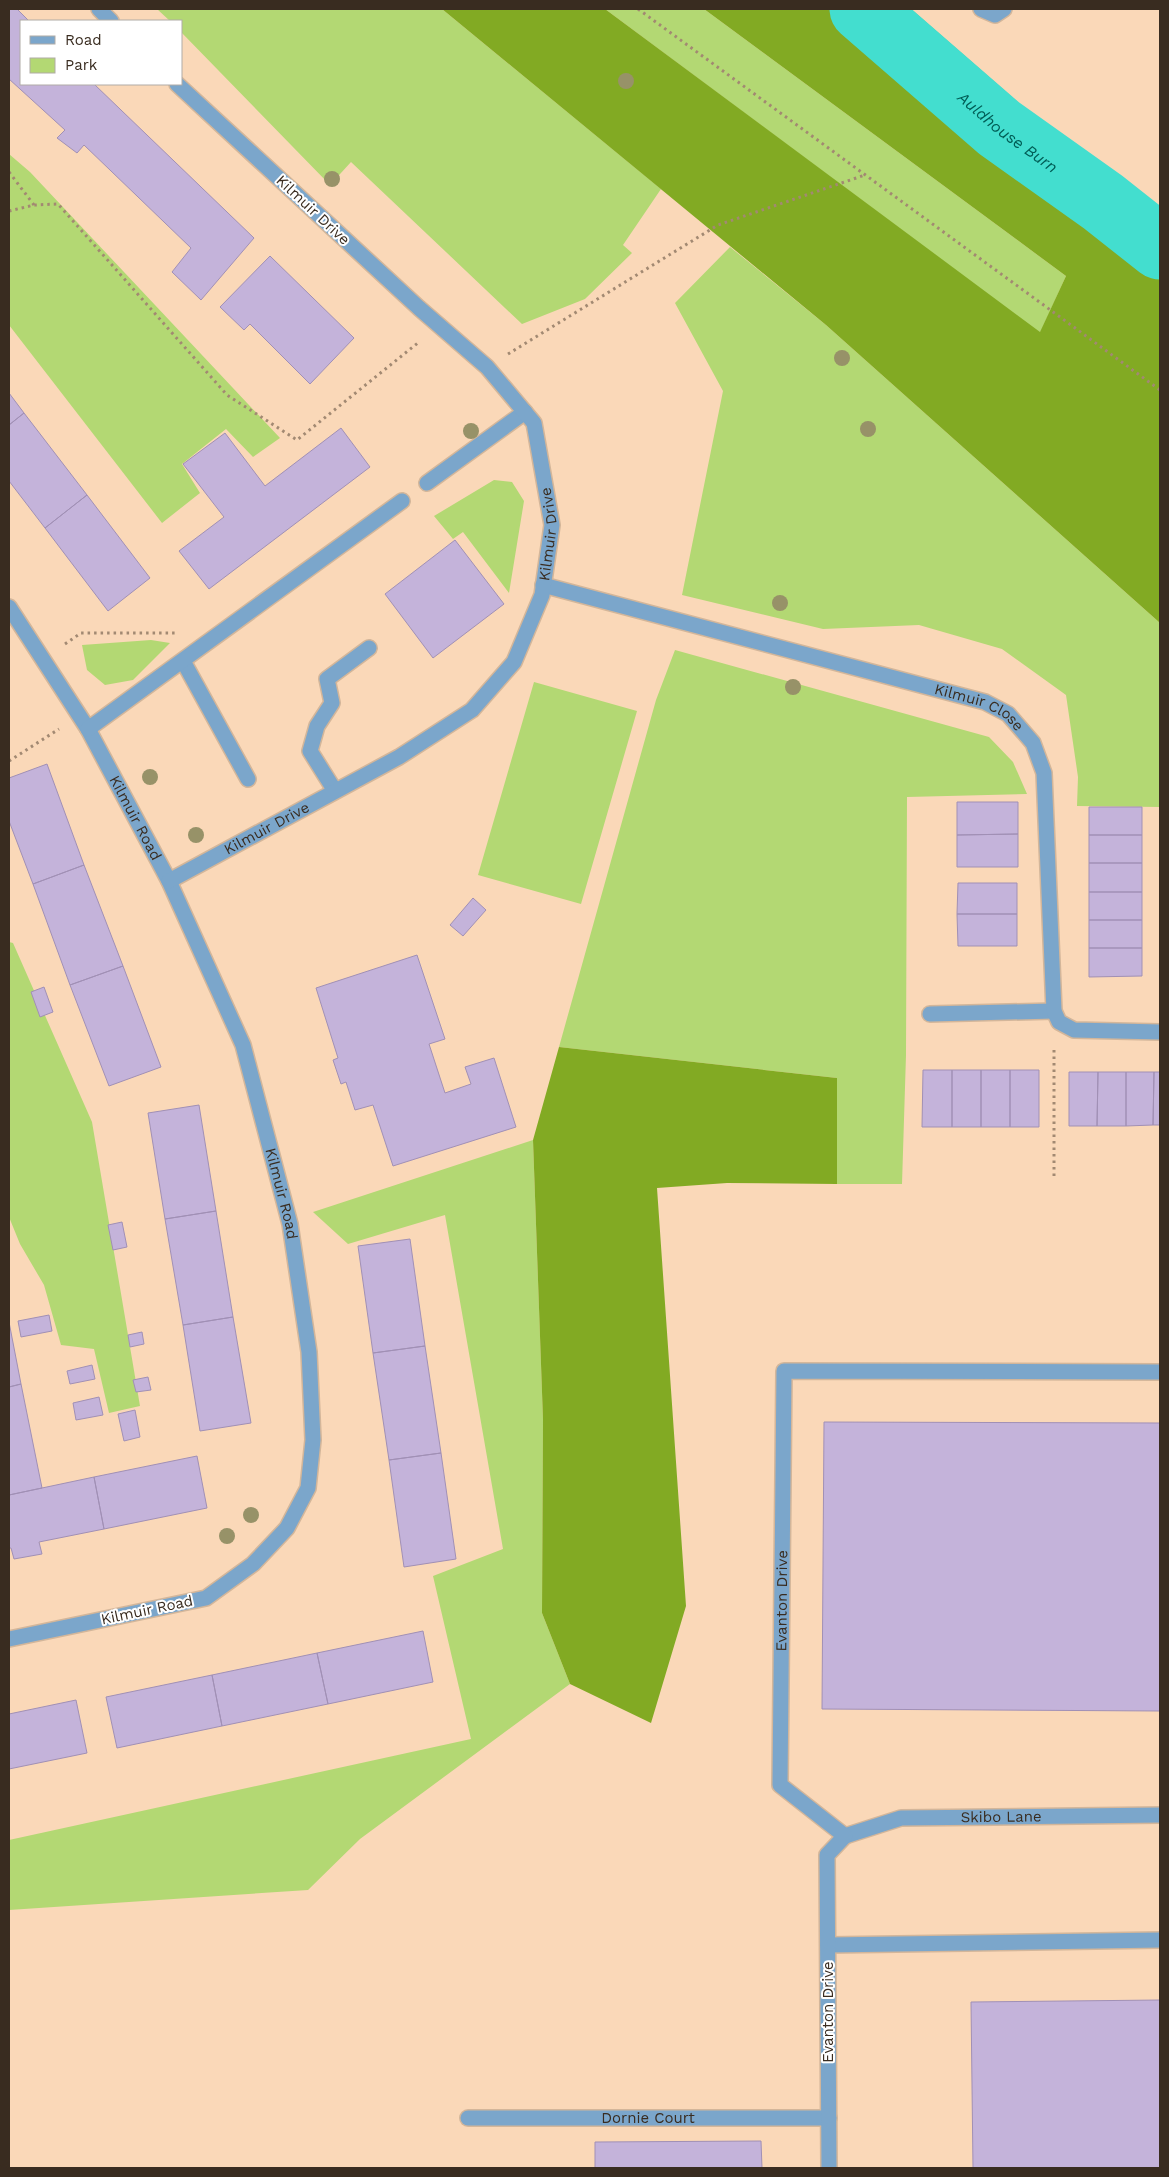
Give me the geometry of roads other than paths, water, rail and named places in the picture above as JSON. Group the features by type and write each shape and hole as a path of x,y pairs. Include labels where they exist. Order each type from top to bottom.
{"street":[{"path":"99,9 110,20"},
{"path":"981,9 995,15 1004,9"},
{"name":"Kilmuir Drive","path":"169,880 400,757 472,710 514,662 542,595 552,524 534,423 487,367 178,85"},
{"path":"427,483 524,412"},
{"path":"88,729 402,501"},
{"name":"Kilmuir Close","path":"543,585 985,702 1008,714 1033,743 1044,773 1054,1012"},
{"name":"Kilmuir Road","path":"9,607 80,715 169,880 243,1045 290,1224 309,1352 312,1440 308,1488 287,1528 254,1564 206,1598 9,1639"},
{"path":"335,791 310,751 317,726 332,703 327,679 369,648"},
{"path":"183,661 248,779"},
{"path":"930,1014 1054,1012 1059,1022 1074,1030 1160,1032"},
{"name":"Evanton Drive","path":"829,2168 827,1855 845,1836 780,1785 784,1371 1160,1372"},
{"name":"Skibo Lane","path":"845,1836 901,1818 1160,1815"},
{"path":"828,1945 1160,1940"},
{"name":"Dornie Court","path":"468,2118 829,2118"}],"waterway":[{"name":"Auldhouse Burn","path":"862,9 999,128 1103,202 1160,247"}]}
